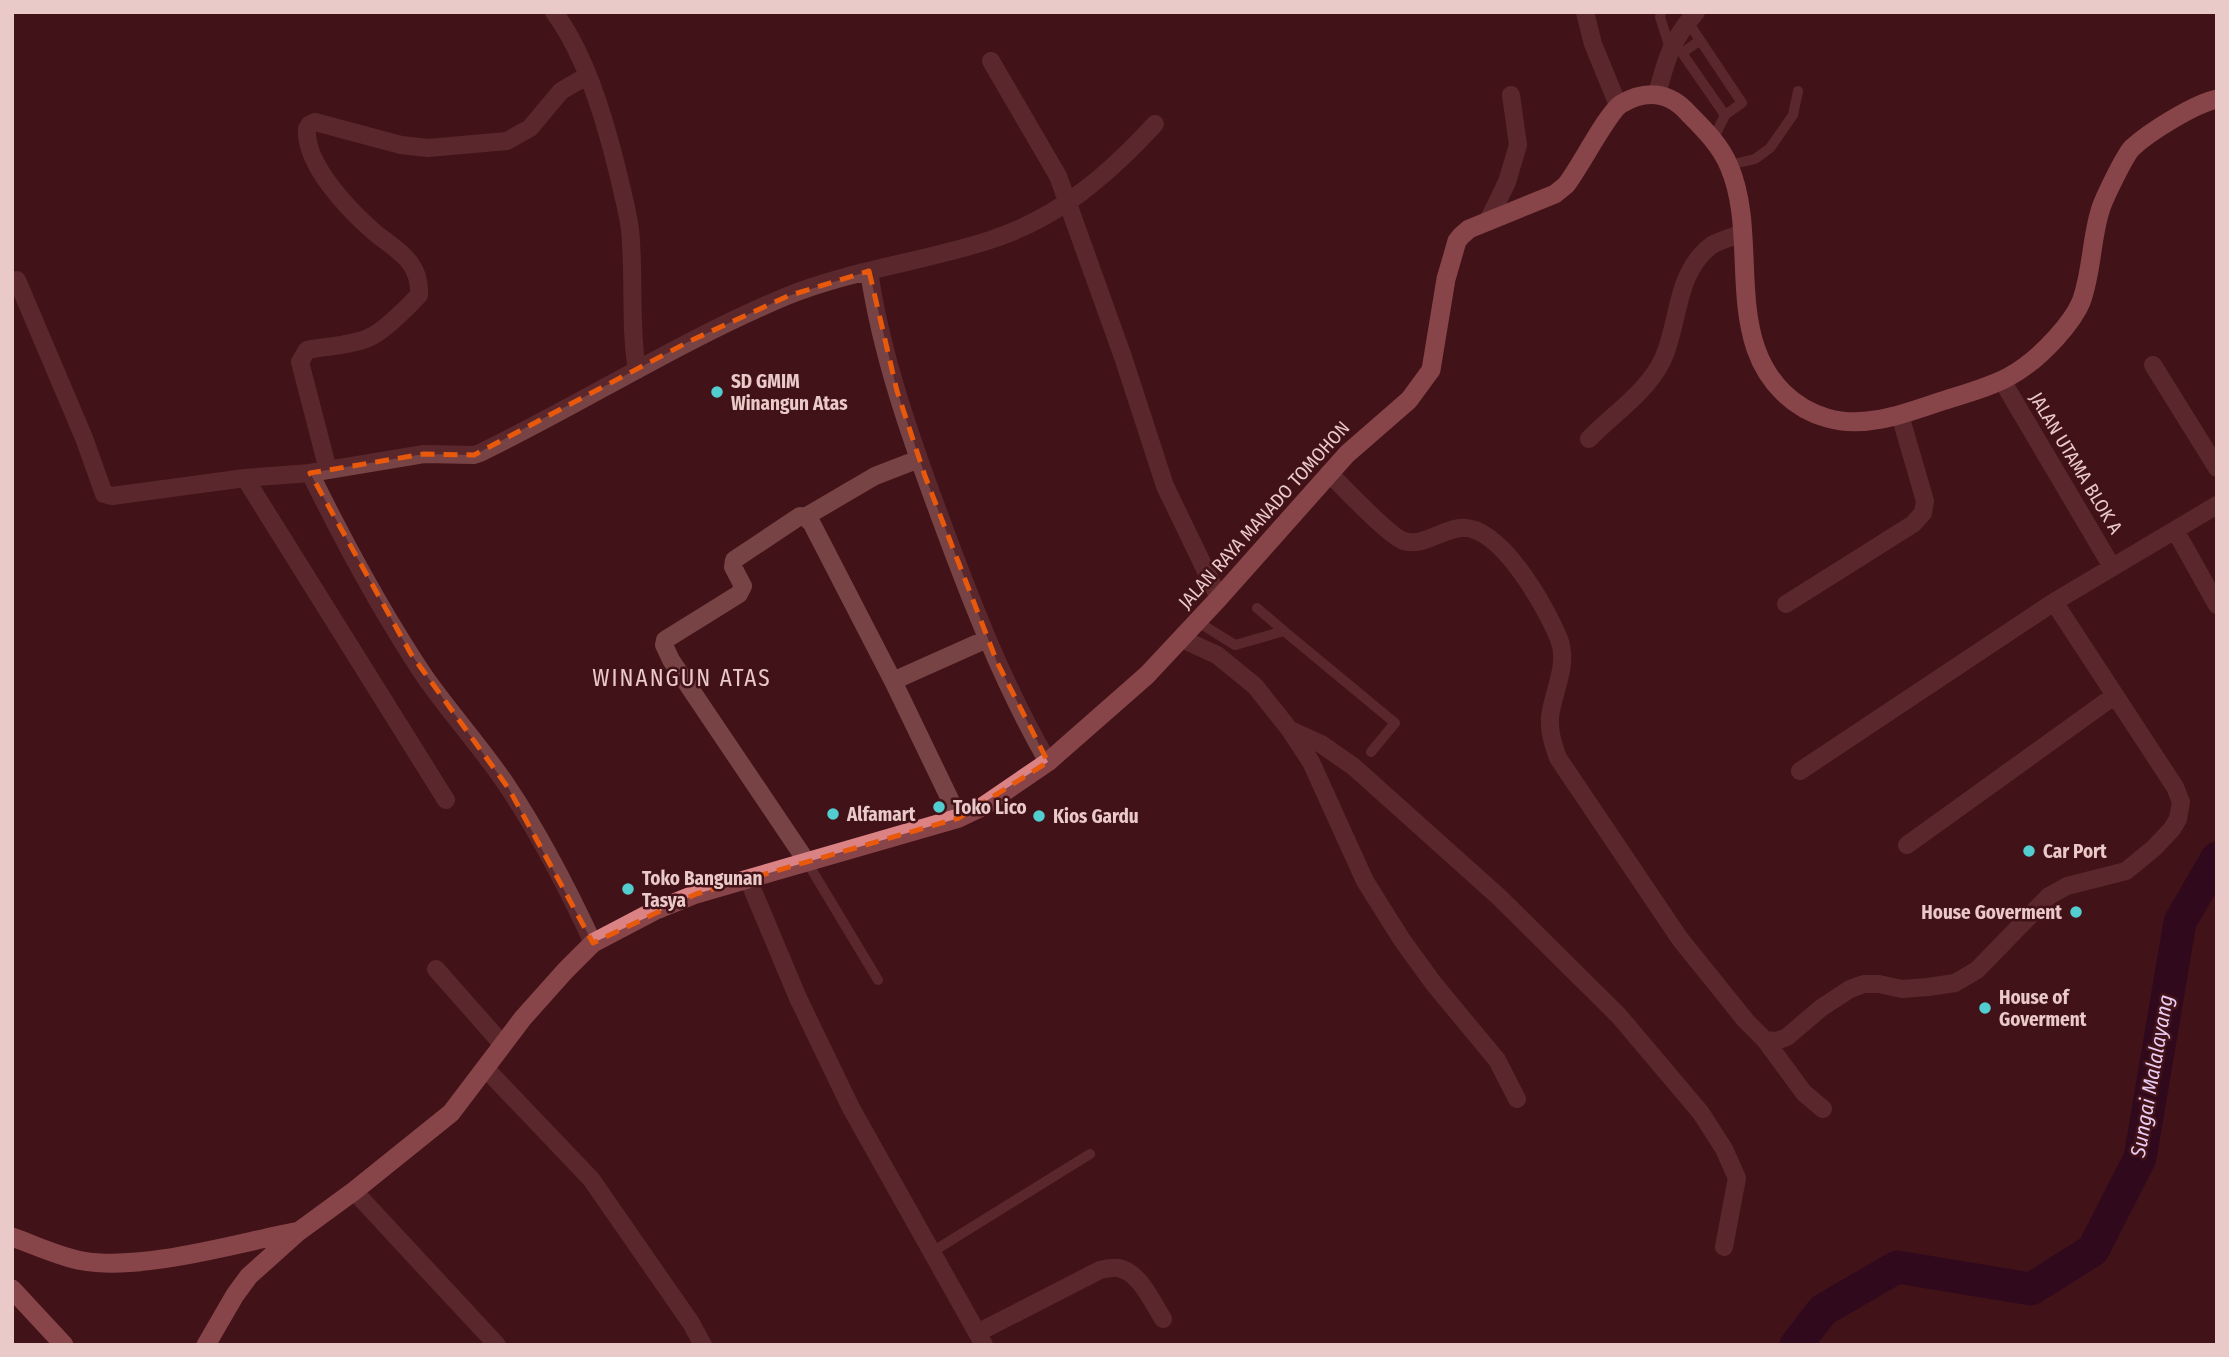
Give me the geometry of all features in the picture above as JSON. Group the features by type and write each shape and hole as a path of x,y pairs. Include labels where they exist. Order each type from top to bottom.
{"highway":[{"path":"1618,105 1639,96 1657,94 1668,97 1686,110 1713,140 1729,164 1736,191 1748,320 1762,362 1782,392 1802,409 1853,423 1900,415 2003,382 2035,360 2063,330 2081,303 2100,209 2131,149 2175,118 2217,99"},
{"name":"JALAN RAYA MANADO TOMOHON","path":"206,1345 249,1276 298,1232 451,1113 503,1045 565,971 593,943 654,911 696,894 959,818 982,807 1048,762 1147,675 1198,622 1329,472 1362,439 1402,407 1428,376 1433,363 1446,279 1457,240 1469,229 1555,194 1566,185 1618,105"},
{"path":"12,1237 80,1261 117,1265 298,1232"},
{"path":"12,1289 64,1345"}],"street":[{"path":"554,12 572,43 594,93 617,168 630,226 631,319 637,370"},
{"path":"1585,12 1593,44 1618,105"},
{"path":"1657,94 1676,37 1692,17"},
{"path":"991,61 1058,176 1123,357 1165,486 1219,598"},
{"path":"328,470 300,362 302,355 307,350 367,339 419,295 420,285 410,262 402,252 372,230 321,173 306,135 310,124 315,122 401,145 428,148 507,141 530,128 561,91 587,76"},
{"path":"1488,221 1507,182 1518,145 1511,95"},
{"path":"18,280 85,438 104,494 112,496 245,478 310,473 424,454 474,455 690,341 788,296 841,278 988,241 1016,230 1081,195 1125,157 1155,124"},
{"path":"1589,439 1649,382 1656,371 1673,328 1681,290 1697,263 1712,245 1742,233"},
{"path":"869,271 897,391 919,459 987,639 1013,699 1048,762"},
{"path":"2153,365 2217,468"},
{"name":"JALAN UTAMA BLOK A","path":"2003,382 2112,567"},
{"path":"1786,604 1913,524 1923,513 1925,500 1900,415"},
{"path":"807,862 671,660 663,642 741,591 743,586 732,564 736,559 797,517 805,517 875,476 919,459"},
{"path":"1329,472 1404,542 1418,542 1464,528 1482,533 1497,544 1522,575 1548,614 1561,642 1561,675 1550,715 1550,735 1558,758 1680,939 1746,1021 1766,1040 1804,1093 1824,1109"},
{"path":"310,473 363,573 411,654 454,717 509,789 562,881 593,943"},
{"path":"245,478 446,800"},
{"path":"1800,771 2054,602 2217,505"},
{"path":"805,517 812,524 893,681 959,818"},
{"path":"2175,530 2217,605"},
{"path":"1766,1040 1776,1041 1787,1037 1821,1008 1850,989 1864,984 1902,989 1959,981 1987,962 2049,896 2067,886 2126,871 2163,839 2178,820 2181,802 2175,787 2054,602"},
{"path":"893,681 987,639"},
{"path":"1182,639 1217,654 1255,686 1290,730 1311,762 1365,881 1434,984 1497,1060 1517,1099"},
{"path":"1907,845 2114,696"},
{"path":"1290,730 1321,744 1354,767 1499,897 1619,1016 1661,1065 1701,1113 1724,1149 1737,1178 1724,1247"},
{"path":"748,879 795,990 850,1108 980,1339 1100,1270 1118,1268 1131,1274 1144,1289 1163,1320"},
{"path":"436,969 503,1045"},
{"path":"486,1069 590,1179 691,1323 703,1345"},
{"path":"354,1191 496,1345"}],"lane":[{"path":"1661,12 1660,17 1671,48"},
{"path":"1692,17 1699,41 1742,103 1725,115 1713,140"},
{"path":"1699,41 1682,53 1725,115"},
{"path":"1729,164 1755,159 1770,148 1793,115 1798,91"},
{"path":"1257,608 1395,723 1371,752"},
{"path":"1198,622 1235,645 1284,631"},
{"path":"807,862 878,980"},
{"path":"932,1252 1090,1154"}],"highlighted area":[{"path":"869,271 897,391 925,476 997,662 1048,762 959,818 696,894 593,943 509,789 411,654 310,473 424,454 474,455 690,341 788,296"}],"waterway":[{"name":"Sungai Malalayang","path":"1796,1345 1823,1310 1897,1267 2031,1289 2093,1250 2140,1158 2180,922 2217,858"}],"place":[{"name":"SD GMIM Winangun Atas","path":"717,392"},
{"name":"Toko Lico","path":"939,807"},
{"name":"Alfamart","path":"833,814"},
{"name":"Kios Gardu","path":"1039,816"},
{"name":"Car Port","path":"2029,851"},
{"name":"Toko Bangunan Tasya","path":"628,889"},
{"name":"House Goverment","path":"2076,912"},
{"name":"House of Goverment","path":"1985,1008"}],"district":[{"name":"WINANGUN ATAS","path":"682,678"}]}
